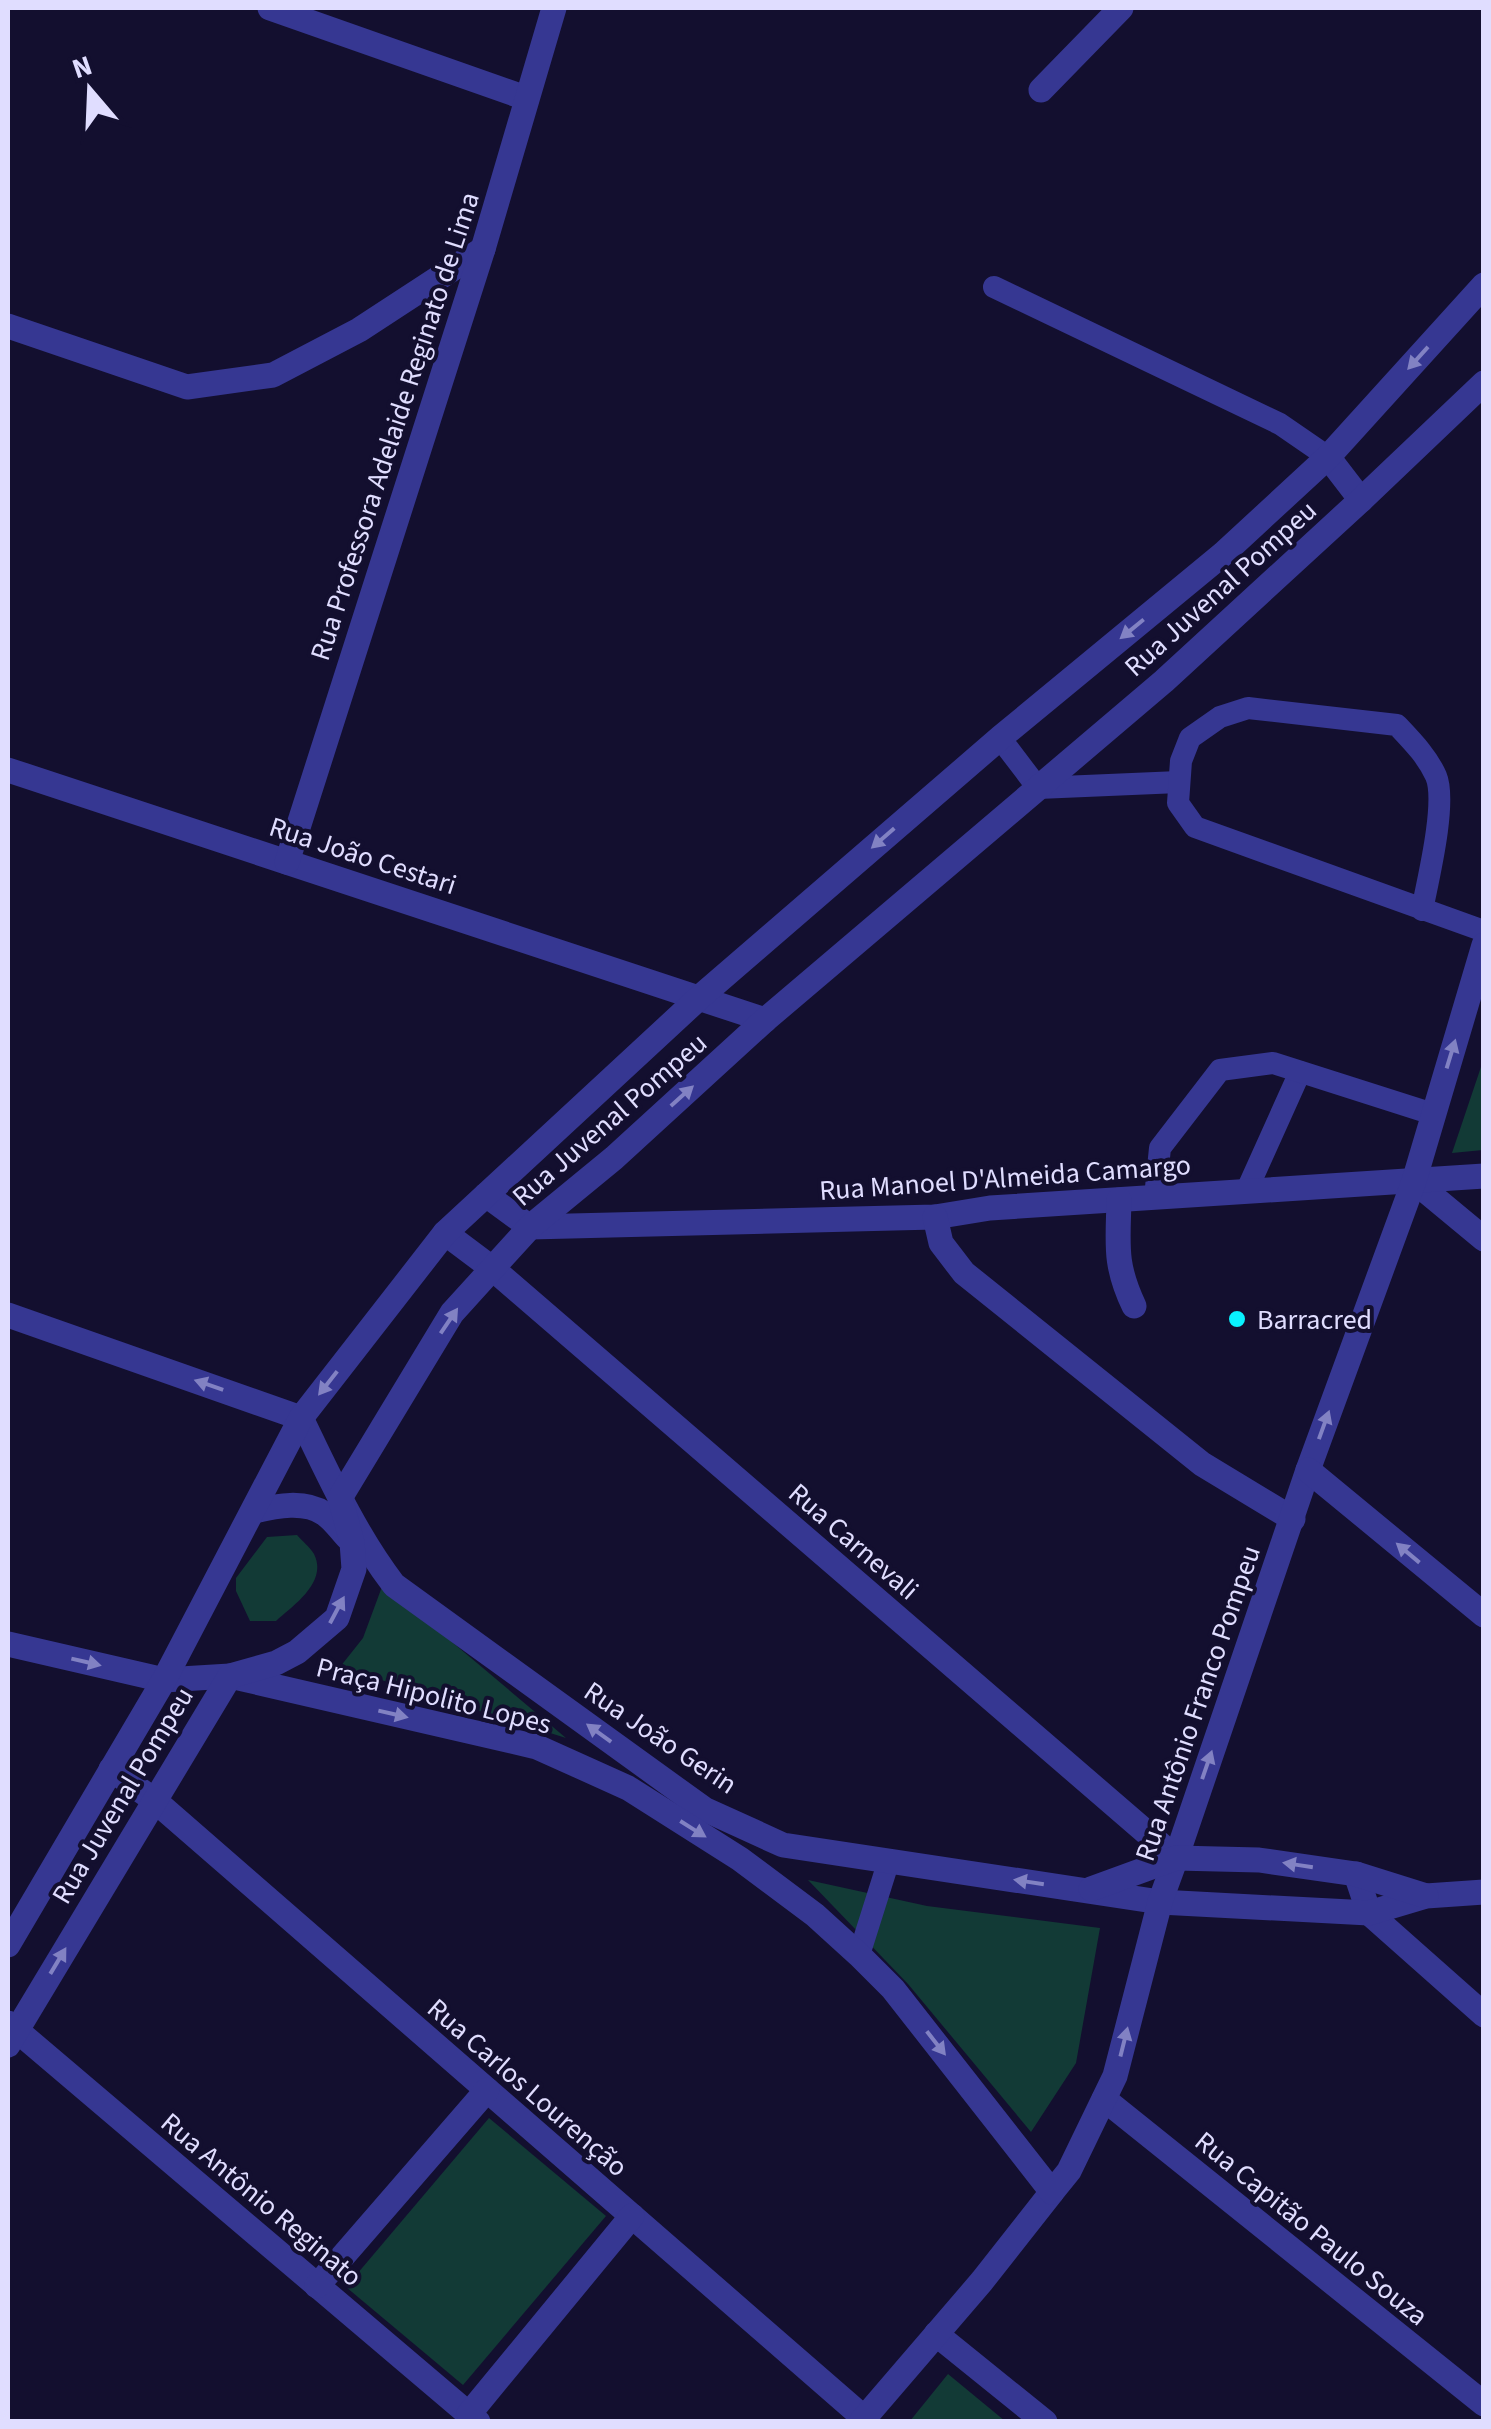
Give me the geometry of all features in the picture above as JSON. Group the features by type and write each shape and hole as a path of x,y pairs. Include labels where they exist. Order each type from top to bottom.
{"street":[{"path":"270,8 526,98"},
{"name":"Rua Professora Adelaide Reginato de Lima","path":"287,862 483,249 554,8"},
{"path":"1042,90 1121,8"},
{"path":"8,326 187,387 273,374 359,330 483,249"},
{"name":"Rua Juvenal Pompeu","path":"8,1945 164,1680 301,1418 445,1234 700,997 1000,738 1223,554 1328,457 1484,285"},
{"name":"Rua Juvenal Pompeu","path":"10,2033 230,1676 276,1664 297,1652 337,1618 354,1569 352,1542 340,1498 452,1313 530,1227 614,1158 766,1020 1164,682 1484,383"},
{"path":"1328,457 1362,500"},
{"name":"Rua João Cestari","path":"8,770 766,1020"},
{"name":"Rua Antônio Franco Pompeu","path":"862,2420 982,2281 1068,2171 1115,2076 1160,1902 1308,1470 1414,1180 1484,945"},
{"name":"Rua Manoel D'Almeida Camargo","path":"530,1227 934,1217 990,1208 1484,1176"},
{"path":"1414,1180 1484,1238"},
{"path":"486,1195 530,1227"},
{"path":"1119,1200 1118,1262 1122,1282 1134,1306"},
{"path":"934,1217 940,1242 964,1273 1202,1464 1292,1519"},
{"name":"Rua Carnevali","path":"445,1234 492,1269 1176,1858"},
{"path":"8,1315 301,1418 340,1498"},
{"path":"1308,1470 1484,1615"},
{"name":"Rua João Gerin","path":"340,1498 373,1557 394,1585 704,1809 783,1844 1160,1902 1369,1914 1426,1896 1484,1892"},
{"path":"254,1510 301,1506 325,1514 352,1542"},
{"path":"8,1644 164,1680 230,1676"},
{"name":"Praça Hipolito Lopes","path":"230,1676 537,1748 628,1788 740,1859 816,1915 893,1988 1052,2192"},
{"name":"Rua Carlos Lourenção","path":"111,1769 154,1800 862,2420"},
{"name":"Rua João Gerin","path":"1086,1891 1176,1858 1260,1860 1356,1874 1426,1896"},
{"path":"1356,1874 1369,1914 1484,2015"},
{"name":"Rua Antônio Reginato","path":"10,2033 473,2418"},
{"path":"318,2286 487,2090"},
{"name":"Rua Capitão Paulo Souza","path":"1104,2099 1484,2404"},
{"path":"473,2418 632,2216"},
{"path":"936,2334 1045,2422"}],"lane":[{"path":"994,287 1280,424 1328,457"},
{"path":"1422,910 1438,818 1438,780 1421,751 1397,725 1248,708 1220,718 1190,738 1181,761 1178,803 1195,827 1422,910 1484,931"},
{"path":"1000,738 1038,788 1179,782"},
{"path":"1154,1198 1160,1148 1220,1070 1274,1064 1433,1114"},
{"path":"1246,1192 1300,1072"},
{"path":"858,1955 889,1860"}],"green space":[{"path":"1483,1061 1483,1150 1452,1153"},
{"path":"297,1535 314,1554 317,1564 313,1583 276,1621 250,1621 236,1591 236,1578 267,1537"},
{"path":"383,1584 566,1738 340,1667 363,1638"},
{"path":"808,1880 927,1906 1100,1928 1076,2063 1031,2132 908,1984"},
{"path":"489,2118 606,2216 463,2385 346,2287"},
{"path":"948,2374 1005,2421 910,2421"}],"place":[{"name":"Barracred","path":"1237,1319"}]}
